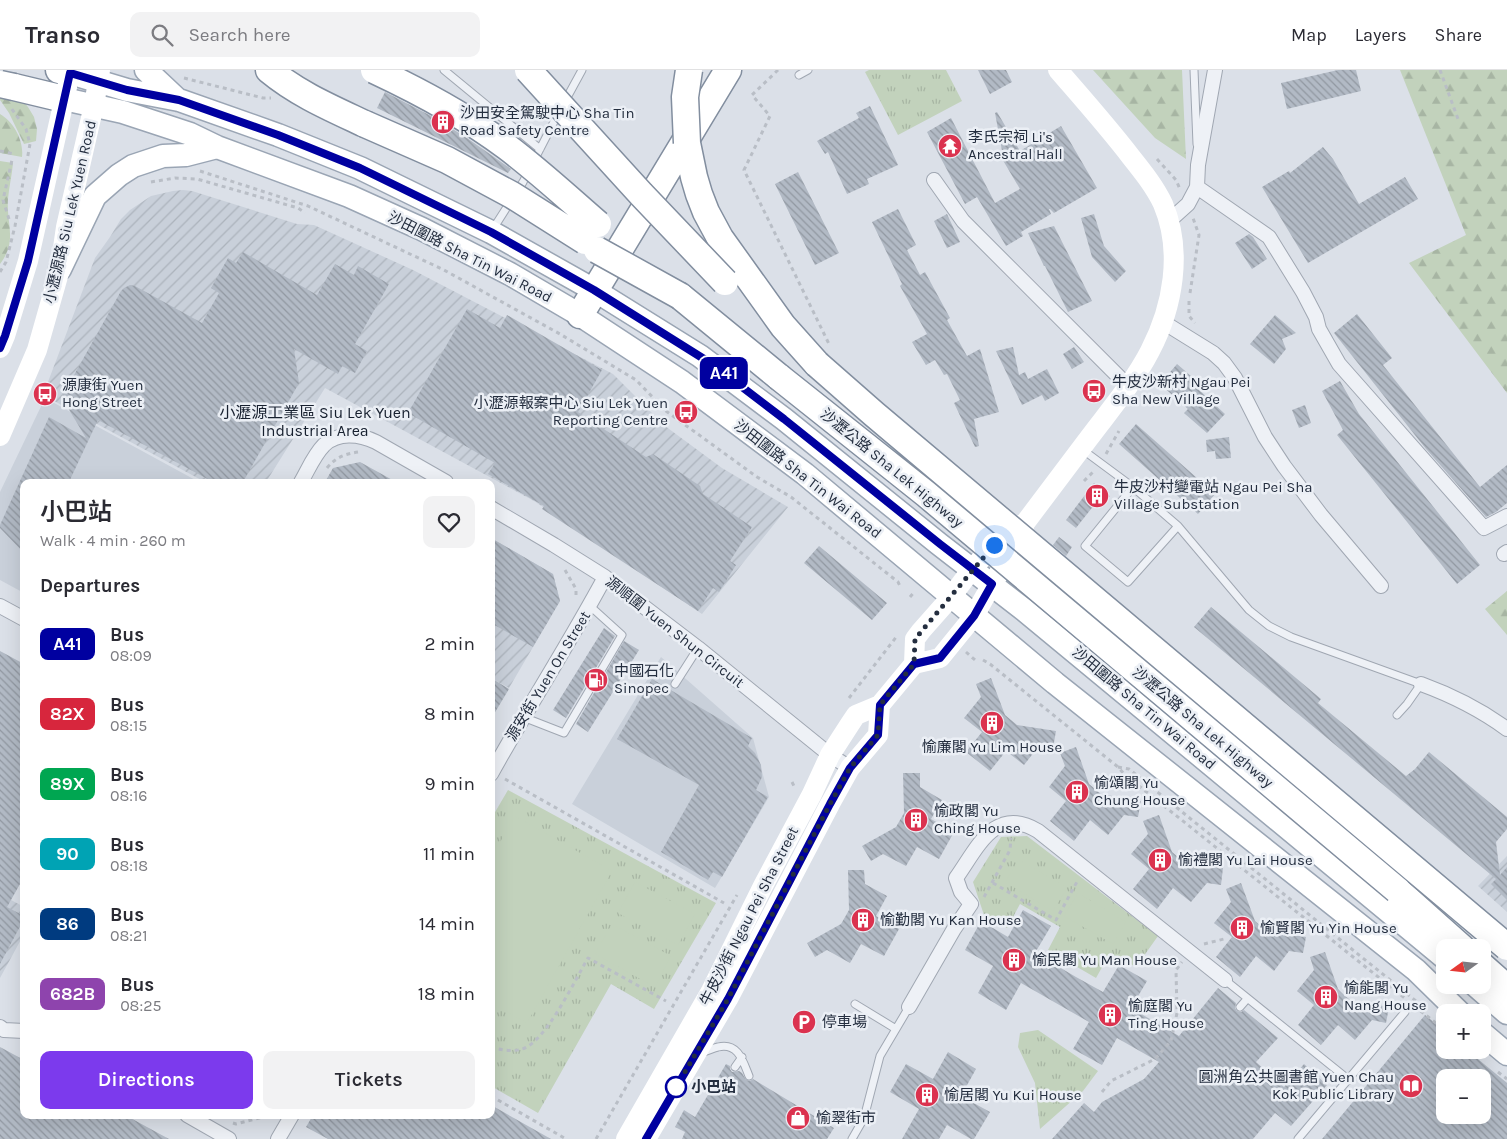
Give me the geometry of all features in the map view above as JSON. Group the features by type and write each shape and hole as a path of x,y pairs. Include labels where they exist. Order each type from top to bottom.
{"highway":[{"path":"269,70 291,87 307,96 447,160 512,194 597,250 653,283 680,296"},
{"name":"沙瀝公路 Sha Lek Highway","path":"374,70 450,109 506,146 540,173 680,296 926,494 1397,890 1452,939"},
{"name":"沙瀝公路 Sha Lek Highway","path":"528,70 640,194 772,328 824,356 882,421 1507,947"},
{"path":"689,70 685,97 687,143 694,177 706,212 720,238 784,326 824,356"},
{"path":"580,315 728,70"},
{"path":"7,92 64,99"},
{"path":"1491,974 1507,988"}],"main road":[{"path":"146,70 179,100"},
{"name":"沙田圍路 Sha Tin Wai Road","path":"66,71 99,76 127,90 179,100 278,135 360,168 491,232 594,290 712,364 992,584 1436,951"},
{"name":"沙田圍路 Sha Tin Wai Road","path":"64,99 123,112 190,134 216,147 349,196 422,229 510,274 580,315 682,382 774,449 1069,694 1416,970 1451,1004"},
{"path":"60,269 95,196 119,175 133,166 163,156 186,155 216,147"},
{"path":"1485,994 1507,1013"},
{"path":"1491,1041 1507,1054"}],"street":[{"path":"1025,522 1007,531 972,569 915,639 914,664 940,658 974,616 992,584 1020,542 1025,522 1128,386 1150,352 1163,322 1174,269 1173,242 1163,206 1154,189 1117,139 1058,70"},
{"path":"1168,222 1188,204 1197,187 1198,165 1215,70"},
{"name":"小瀝源路 Siu Lek Yuen Road","path":"0,348 28,261 64,99 66,71"},
{"name":"小瀝源路 Siu Lek Yuen Road","path":"0,436 36,350 60,269 66,227 94,106 99,76"},
{"path":"934,180 963,220 1128,386"},
{"path":"1197,187 1269,237 1303,292 1316,317 1319,329 1339,364 1484,528 1507,516"},
{"path":"1163,322 1213,353 1224,363 1235,378 1260,429 1284,466 1321,515 1381,586"},
{"path":"303,479 316,454 325,444 338,437 353,434 365,436 441,479"},
{"name":"源順圍 Yuen Shun Circuit","path":"495,510 554,544 605,577 698,648 830,755 850,768"},
{"name":"源安街 Yuen On Street","path":"498,776 523,717 590,606 605,577"},
{"path":"0,606 20,617"},
{"name":"牛皮沙街 Ngau Pei Sha Street","path":"626,1139 711,992 830,755 856,715 880,705 914,664"},
{"path":"1421,684 1463,702 1507,729"},
{"name":"牛皮沙街 Ngau Pei Sha Street","path":"646,1139 728,999 850,768 878,735 880,705"},
{"path":"910,1007 954,929 971,904 961,892 956,878 989,832 999,826 1013,823 1026,824 1038,831 1224,980"},
{"path":"0,1027 4,1030 20,1031"},
{"path":"195,1119 229,1139"},
{"path":"278,1139 290,1119"}],"lane":[{"path":"444,70 540,149"},
{"path":"491,232 523,182 582,70"},
{"path":"799,75 808,70"},
{"path":"1194,70 1198,165"},
{"path":"1081,449 1133,487 1178,526 1250,610 1269,626 1291,637 1421,684 1407,704 1396,715"},
{"path":"1133,487 1085,546 1128,582 1178,526"},
{"path":"523,717 564,733 622,635 590,606"},
{"path":"675,684 698,648"},
{"path":"1224,980 1348,1080"},
{"path":"1240,1007 1248,999"},
{"path":"855,1004 896,1029"},
{"path":"852,1139 864,1118 880,1056 910,1007"},
{"path":"1298,1139 1405,1012"},
{"path":"696,1054 726,1045 735,1049 742,1057 749,1076"},
{"path":"735,1067 742,1057"}],"path":[{"path":"778,70 752,94 770,116 744,170 824,356"},
{"path":"1440,70 1458,119"},
{"path":"179,75 192,81 263,98"},
{"path":"0,272 6,262 15,226 30,144 26,129 14,112 7,92"},
{"path":"0,151 14,154"},
{"path":"8,219 3,200 12,160"},
{"path":"192,170 218,176 308,206 444,270 560,334 636,380 666,411 757,477 791,497 898,582 901,588"},
{"path":"156,181 175,178 197,179 298,208 306,213"},
{"path":"323,474 333,461 349,454 366,451"},
{"path":"562,566 576,589 575,607"},
{"path":"846,701 897,635"},
{"path":"964,650 975,660"},
{"path":"990,664 996,659"},
{"path":"983,660 1436,1023"},
{"path":"1118,767 1129,769 1422,1005"},
{"path":"498,776 724,903"},
{"path":"792,782 797,795"},
{"path":"971,904 983,899 993,883 1010,850 1013,823"},
{"path":"993,883 1056,920 1085,868"},
{"path":"596,1139 740,889"},
{"path":"1102,1092 1111,1081 1155,1059 1172,1041 1177,1013 1176,970 1186,958 1194,955 1205,944 1224,939"},
{"path":"495,1048 522,1049 535,1042 551,1021 588,958 666,1001"},
{"path":"495,1098 566,1139"},
{"path":"228,1120 236,1124 255,1119"}],"shaded area":[{"path":"173,191 192,191 297,224 314,225 413,270 613,374 665,426 722,468 788,507 702,614 534,501 325,388 268,479 199,479 43,395 95,258 121,219 130,210 151,196"},
{"path":"45,398 194,479 20,479 20,591 0,580 0,492"},
{"path":"495,540 553,574 560,601 509,688 495,680"},
{"path":"661,657 753,738 769,797 715,888 572,804"},
{"path":"1507,856 1507,912 1478,886"},
{"path":"0,894 20,905 20,941 0,978"}],"green space":[{"path":"869,70 946,70 962,101 898,135 865,72"},
{"path":"1093,70 1182,70 1186,159 1155,138"},
{"path":"1400,70 1507,70 1507,393 1409,263 1466,235"},
{"path":"0,97 24,102 34,117 37,129 36,141 24,144"},
{"path":"0,114 10,122 17,132 20,138 22,157 0,153"},
{"path":"0,161 13,163 8,199 9,247 0,264"},
{"path":"1507,591 1507,635 1485,609"},
{"path":"508,790 716,903 654,1009 611,984 538,1113 495,1088 495,812"},
{"path":"515,816 612,871 527,1023 495,1005 495,851"},
{"path":"1027,836 1158,936 1136,967 1110,953 1096,978 1048,950 1060,927 1020,904 1007,928 984,915 973,882 1001,837"},
{"path":"1019,860 1067,888 1053,911 1005,882"},
{"path":"635,882 695,914 678,945 618,913"},
{"path":"1078,893 1126,922 1113,944 1064,916"},
{"path":"612,924 671,956 655,987 595,954"},
{"path":"1038,1030 1098,1071 1083,1091 1040,1129 1035,1083 1018,1047 1020,1033"}],"building":[{"path":"978,70 1006,70 1012,82 990,94"},
{"path":"1338,70 1356,70 1361,91 1287,109 1281,83"},
{"path":"385,92 435,118 511,169 508,173 377,108"},
{"path":"870,106 898,165 867,179 869,184 847,194 828,152 825,154 817,141 859,118 856,113"},
{"path":"997,112 1020,151 1061,126 1097,188 1054,213 1049,209 1051,214 1021,232 1023,236 1006,246 977,197 965,204 927,132 951,118 995,203 1020,189 1001,157 1003,156 995,113"},
{"path":"1323,147 1333,159 1359,204 1405,177 1418,199 1308,263 1262,187 1289,171 1290,173"},
{"path":"798,172 839,253 815,265 775,184"},
{"path":"898,209 916,245 907,250 920,275 925,272 950,318 947,320 967,356 980,349 999,412 974,419 979,446 975,447 954,403 960,400 947,374 944,375 935,360 926,365 912,342 927,334 900,286 902,284 872,222"},
{"path":"947,214 960,242 947,248 934,221"},
{"path":"1094,214 1104,246 1126,271 1115,282 1092,257 1081,218"},
{"path":"1054,226 1092,301 1068,312 1028,233"},
{"path":"1249,234 1267,259 1252,269 1235,243"},
{"path":"243,252 317,295 335,264 354,275 358,266 389,284 355,344 367,351 355,373 342,366 338,374 294,349 299,383 245,479 207,479 98,420 70,479 21,479 49,417 86,438 62,398 121,291 130,285 135,286 202,323 219,293 211,288 228,258 236,263"},
{"path":"467,309 500,328 507,315 602,370 578,412 646,457 653,454 700,486 703,494 752,527 730,561 736,565 719,592 713,588 698,611 542,509 544,506 488,474 495,463 408,413"},
{"path":"1357,314 1392,358 1383,365 1480,487 1507,465 1507,503 1496,512 1486,517 1426,449 1334,333"},
{"path":"1275,315 1296,333 1282,339 1286,349 1274,364 1250,344"},
{"path":"1013,347 1019,375 1025,372 1028,379 1047,369 1059,393 1045,401 1042,395 1022,405 996,351"},
{"path":"1074,347 1084,362 1072,369 1063,354"},
{"path":"1177,364 1200,384 1197,388 1225,414 1207,433 1184,413 1188,409 1160,384"},
{"path":"1340,381 1359,414 1480,565 1457,584 1337,435 1343,430 1322,391"},
{"path":"1305,405 1311,423 1299,428 1292,410"},
{"path":"1136,424 1215,494 1198,514 1119,444"},
{"path":"1229,437 1231,458 1216,459 1215,451 1207,452 1206,440"},
{"path":"360,462 391,479 327,479 333,468"},
{"path":"20,481 20,549 0,528"},
{"path":"1094,483 1110,496 1100,508 1095,504 1076,528 1066,520"},
{"path":"1059,537 1072,547 1066,556 1053,545"},
{"path":"495,540 553,574 560,601 533,647 495,625"},
{"path":"819,546 887,603 872,620 804,563"},
{"path":"1211,607 1321,699 1318,703 1406,776 1415,769 1429,752 1507,817 1507,829 1496,842 1500,875 1507,867 1507,900 1491,884 1496,879 1194,627"},
{"path":"604,628 615,636 566,718 553,710"},
{"path":"624,641 639,650 588,732 576,724"},
{"path":"0,651 20,662 20,884 7,907 20,914 20,926 0,964"},
{"name":"愉廉閣 Yu Lim House","path":"991,678 1005,715 1017,725 1056,731 1053,748 1039,746 1024,765 1006,751 990,771 966,752 982,732 964,718 981,697 976,684"},
{"path":"652,679 752,738 748,746 755,753 761,765 762,777 756,790 768,797 722,877 713,872 708,880 661,852 699,785 617,739"},
{"path":"495,680 509,689 495,712"},
{"name":"愉頌閣 Yu Chung House","path":"1076,747 1089,784 1101,794 1141,801 1138,817 1124,815 1108,835 1090,820 1074,841 1050,821 1066,801 1049,787 1065,766 1060,753"},
{"name":"愉政閣 Yu Ching House","path":"903,773 920,773 920,787 942,800 931,819 954,832 939,859 917,847 906,866 883,854 871,861 862,846 896,827 904,813"},
{"name":"愉禮閣 Yu Lai House","path":"1159,815 1172,852 1184,862 1223,868 1221,885 1207,883 1191,902 1173,888 1157,909 1133,889 1149,869 1131,854 1148,834 1143,821"},
{"name":"愉勤閣 Yu Kan House","path":"848,870 864,870 865,884 887,896 876,916 899,929 884,956 861,944 850,963 827,950 815,957 807,943 841,924 849,910"},
{"name":"愉賢閣 Yu Yin House","path":"1241,883 1255,921 1267,931 1306,937 1303,953 1289,951 1274,971 1256,956 1240,977 1216,957 1232,937 1214,923 1231,902 1226,889"},
{"path":"1023,910 1051,926 1035,953 1076,977 1103,992 1119,965 1147,981 1131,1008 1179,1036 1218,988 1236,1003 1235,1008 1237,1011 1241,1012 1244,1010 1278,1038 1256,1062 1284,1087 1304,1064 1327,1085 1291,1126 1275,1113 1253,1139 1052,1139 1084,1103 1094,1112 1102,1102 1144,1079 1159,1062 1117,1038 1102,1065 1073,1049 1089,1022 1021,983 1006,1010 978,993 993,966 965,950 981,921 1008,937"},
{"name":"愉能閣 Yu Nang House","path":"1325,952 1338,989 1350,1000 1389,1007 1386,1023 1372,1020 1355,1040 1338,1025 1321,1045 1298,1025 1314,1005 1297,991 1314,970 1310,957"},
{"path":"1425,1015 1436,1024 1436,1059 1478,1059 1490,1069 1436,1069 1436,1124 1491,1124 1491,1070 1507,1083 1507,1139 1322,1139"},
{"path":"0,1047 20,1058 20,1119 132,1119 169,1139 0,1139"},
{"name":"愉居閣 Yu Kui House","path":"948,1052 976,1069 961,1096 990,1112 974,1139 947,1125 939,1139 902,1139 919,1109 890,1092 906,1064 933,1079"},
{"path":"726,1064 730,1066 732,1072 739,1071 746,1080 750,1081 753,1079 834,1128 827,1139 682,1139 685,1132 675,1127 684,1110 695,1117"},
{"path":"495,1107 551,1139 328,1139 306,1127 311,1119 495,1119"}],"bus line":[{"name":"A41","path":"0,348 28,261 70,73 127,90 179,100 278,135 360,168 491,232 594,290 712,364 992,584 974,616 940,658 914,664 880,705 878,735 850,768 728,999 646,1139"}],"place":[{"name":"沙田安全駕駛中心 Sha Tin Road Safety Centre","path":"443,122"},
{"name":"李氏宗祠 Li's Ancestral Hall","path":"950,146"},
{"name":"牛皮沙新村 Ngau Pei Sha New Village","path":"1094,391"},
{"name":"源康街 Yuen Hong Street","path":"45,394"},
{"name":"小瀝源報案中心 Siu Lek Yuen Reporting Centre","path":"686,412"},
{"name":"牛皮沙村變電站 Ngau Pei Sha Village Substation","path":"1097,496"},
{"name":"中國石化 Sinopec","path":"596,680"},
{"name":"愉廉閣 Yu Lim House","path":"992,723"},
{"name":"愉頌閣 Yu Chung House","path":"1077,792"},
{"name":"愉政閣 Yu Ching House","path":"916,820"},
{"name":"愉禮閣 Yu Lai House","path":"1160,860"},
{"name":"愉勤閣 Yu Kan House","path":"863,920"},
{"name":"愉賢閣 Yu Yin House","path":"1242,928"},
{"name":"愉民閣 Yu Man House","path":"1014,960"},
{"name":"愉能閣 Yu Nang House","path":"1326,997"},
{"name":"愉庭閣 Yu Ting House","path":"1110,1015"},
{"name":"停車場","path":"804,1022"},
{"name":"圓洲角公共圖書館 Yuen Chau Kok Public Library","path":"1411,1086"},
{"name":"小巴站","path":"676,1087"},
{"name":"愉居閣 Yu Kui House","path":"927,1095"},
{"name":"愉翠街市","path":"798,1118"}],"district":[{"name":"小瀝源工業區 Siu Lek Yuen Industrial Area","path":"315,421"}],"route":[{"path":"676,1087 728,999 850,768 878,735 880,705 914,664 915,639 994,545"}]}
